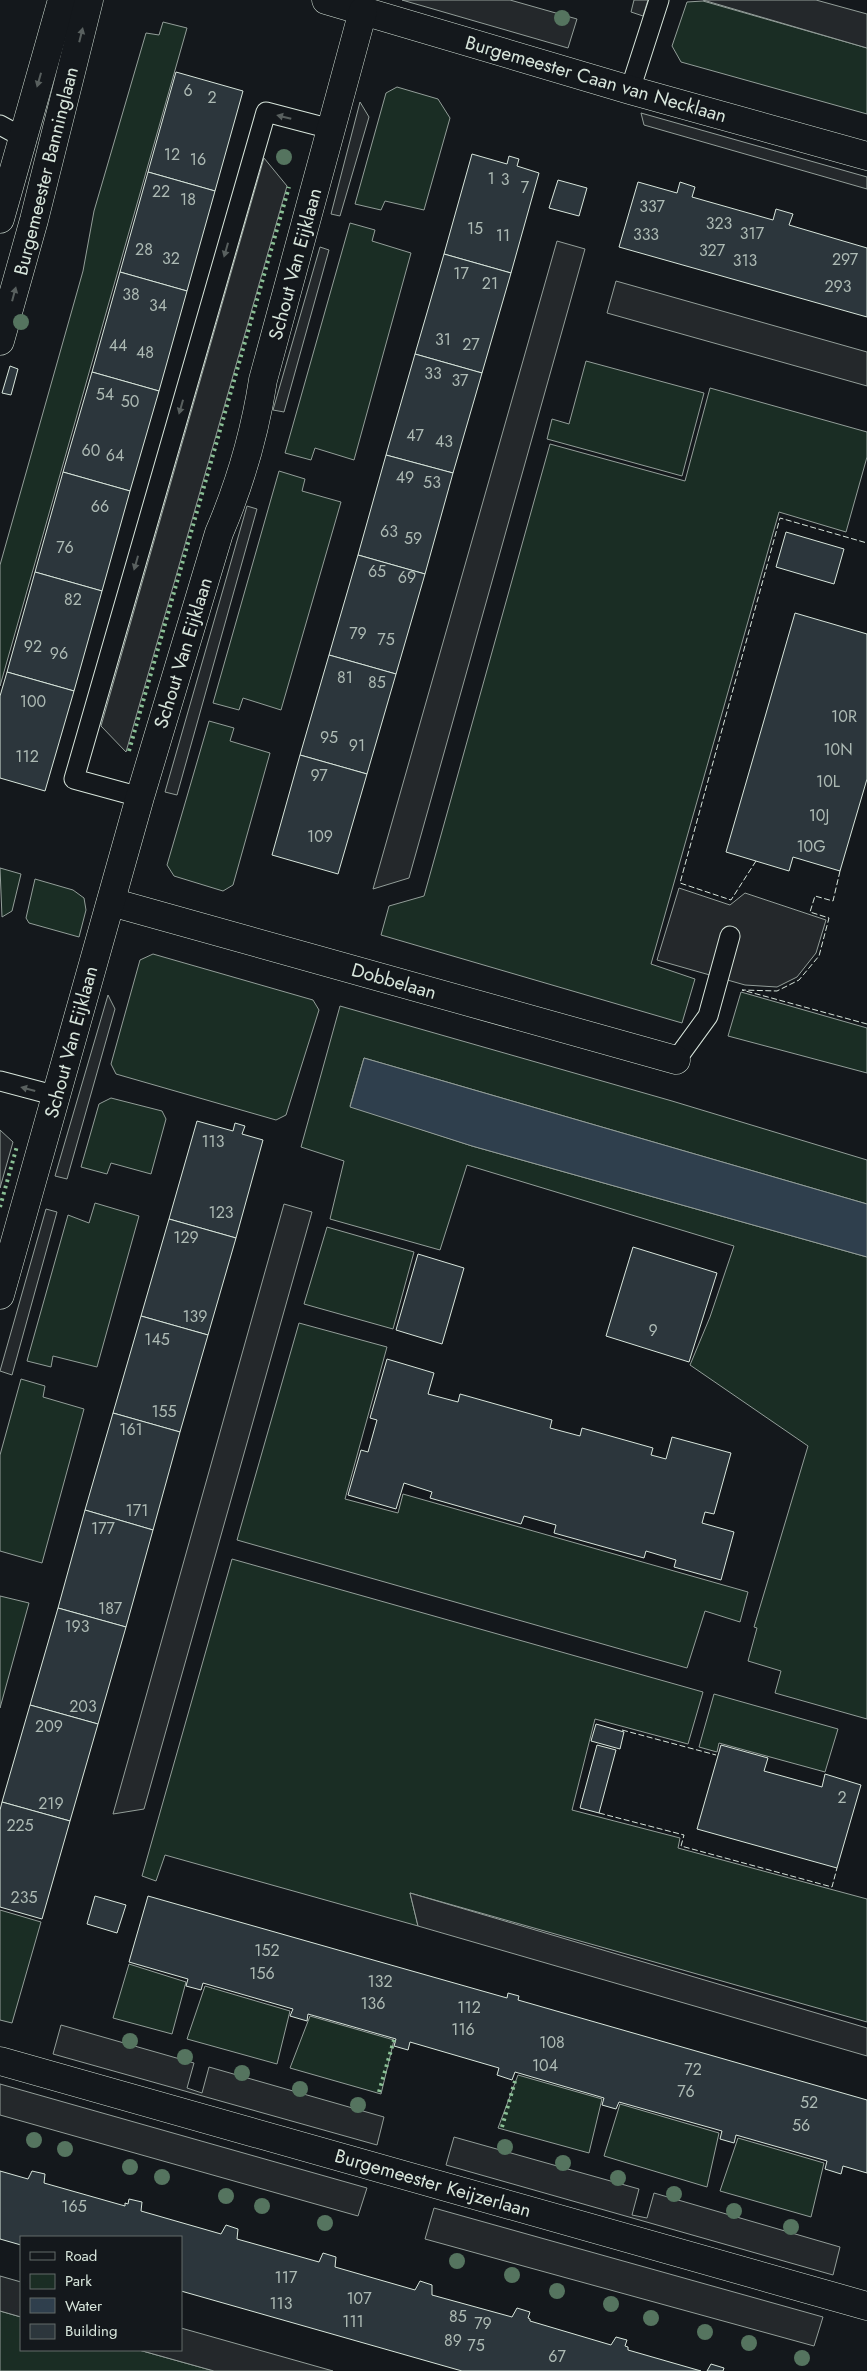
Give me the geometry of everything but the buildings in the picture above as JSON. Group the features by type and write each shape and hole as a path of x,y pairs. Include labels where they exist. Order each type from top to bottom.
{"street":[{"name":"Burgemeester Banninglaan","path":"0,219 11,131 62,0"},
{"name":"Burgemeester Banninglaan","path":"0,341 34,220 89,0"},
{"name":"Burgemeester Caan van Necklaan","path":"326,0 630,90 867,156"},
{"name":"Schout Van Eijklaan","path":"0,1295 140,797 219,533 235,495 259,408 263,380 363,11"},
{"name":"Dobbelaan","path":"111,902 676,1060"},
{"name":"Burgemeester Keijzerlaan","path":"0,2060 867,2306"}],"lane":[{"path":"630,90 659,0"},
{"path":"140,797 74,778 266,112 331,128"},
{"path":"676,1060 708,1016 730,936"},
{"path":"0,1081 57,1096"}],"green space":[{"path":"703,1 867,48 867,114 681,62 672,46 687,2"},
{"path":"163,22 187,28 0,686 0,565 83,271 94,211 146,33 159,35"},
{"path":"397,87 438,99 450,118 424,210 385,201 381,210 355,204 386,93"},
{"path":"350,223 375,230 372,241 411,253 354,460 315,448 311,460 285,453"},
{"path":"586,361 704,393 682,476 547,439 552,419 569,424"},
{"path":"710,388 867,432 867,457 846,532 779,512 651,964 695,979 682,1023 381,935 389,906 424,896 550,444 685,481"},
{"path":"279,471 305,479 302,491 341,502 281,710 243,698 239,710 213,703"},
{"path":"209,721 234,728 230,741 270,753 233,885 223,891 174,876 167,865"},
{"path":"0,868 21,874 12,911 2,917"},
{"path":"35,879 73,890 84,898 86,910 79,937 29,923 26,918"},
{"path":"153,954 313,1000 319,1010 286,1115 276,1120 116,1074 111,1064 140,960"},
{"path":"741,992 867,1028 867,1073 728,1036"},
{"path":"340,1006 672,1101 867,1160 867,1204 364,1058 350,1106 472,1146 867,1257 867,1719 775,1693 781,1671 748,1661 757,1628 754,1627 808,1446 690,1365 710,1317 734,1246 467,1165 440,1250 330,1219 344,1161 301,1147"},
{"path":"111,1098 162,1111 166,1119 151,1174 111,1163 107,1174 81,1167 99,1104"},
{"path":"95,1203 139,1216 97,1367 53,1356 51,1367 27,1361 68,1215 89,1223"},
{"path":"327,1227 414,1252 393,1329 304,1304"},
{"path":"299,1323 387,1347 345,1499 398,1513 403,1494 748,1592 740,1622 705,1611 687,1668 237,1540"},
{"path":"21,1379 45,1386 43,1397 84,1409 42,1563 0,1551 0,1455"},
{"path":"232,1559 703,1692 688,1744 595,1719 572,1810 680,1838 678,1848 867,1899 867,2022 410,1893 418,1926 165,1855 156,1881 142,1876"},
{"path":"0,1596 29,1603 0,1708"},
{"path":"714,1694 838,1729 825,1772 719,1743 717,1752 699,1747"},
{"path":"0,1910 41,1922 12,2023 0,2020"},
{"path":"129,1964 186,1982 172,2034 113,2018"},
{"path":"205,1986 290,2011 277,2064 187,2039"},
{"path":"310,2016 394,2040 381,2094 290,2068"},
{"path":"518,2075 602,2099 589,2153 498,2128"},
{"path":"620,2104 719,2133 707,2187 604,2156"},
{"path":"738,2138 824,2163 811,2217 720,2191"},
{"path":"0,2311 20,2317 20,2351 143,2351 214,2371 0,2371"}],"shaded area":[{"path":"402,0 510,0 577,19 568,48"},
{"path":"634,0 648,0 643,16 631,12"},
{"path":"703,0 816,0 867,14 867,48"},
{"path":"360,102 369,117 340,216 331,214"},
{"path":"641,113 867,177 867,189 644,125"},
{"path":"264,158 287,186 126,752 101,726"},
{"path":"557,241 585,249 409,878 373,889"},
{"path":"320,247 329,250 284,412 273,410"},
{"path":"616,281 867,352 867,386 607,313"},
{"path":"247,506 257,509 177,795 165,792"},
{"path":"679,888 730,905 745,893 826,920 816,953 797,977 777,987 745,985 657,960"},
{"path":"108,995 115,1009 67,1179 55,1176"},
{"path":"0,1130 13,1142 0,1188"},
{"path":"284,1204 312,1212 144,1809 113,1814"},
{"path":"46,1209 57,1212 12,1375 0,1371"},
{"path":"410,1893 867,2028 867,2056 418,1926"},
{"path":"61,2025 194,2063 187,2088 202,2093 209,2067 384,2117 377,2145 53,2054"},
{"path":"0,2084 367,2188 358,2216 0,2115"},
{"path":"454,2137 639,2189 632,2215 647,2218 654,2193 840,2247 833,2275 446,2165"},
{"path":"434,2208 823,2317 814,2346 425,2239"},
{"path":"0,2276 20,2282 20,2317 0,2311"},
{"path":"182,2328 333,2371 214,2371 143,2351 182,2351"}],"water":[{"path":"364,1058 867,1204 867,1257 472,1146 350,1107"}],"hedge":[{"path":"129,751 289,187"},
{"path":"0,1207 17,1146"},
{"path":"379,2092 394,2040"},
{"path":"502,2127 515,2081"}],"fence":[{"path":"756,861 731,900 680,883 780,518 867,543"},
{"path":"840,871 833,901 815,896 810,912 829,918 819,956 799,980 777,991 742,990 867,1024"},
{"path":"622,1730 716,1755"},
{"path":"599,1813 684,1835 681,1846 832,1887 837,1868"}]}
